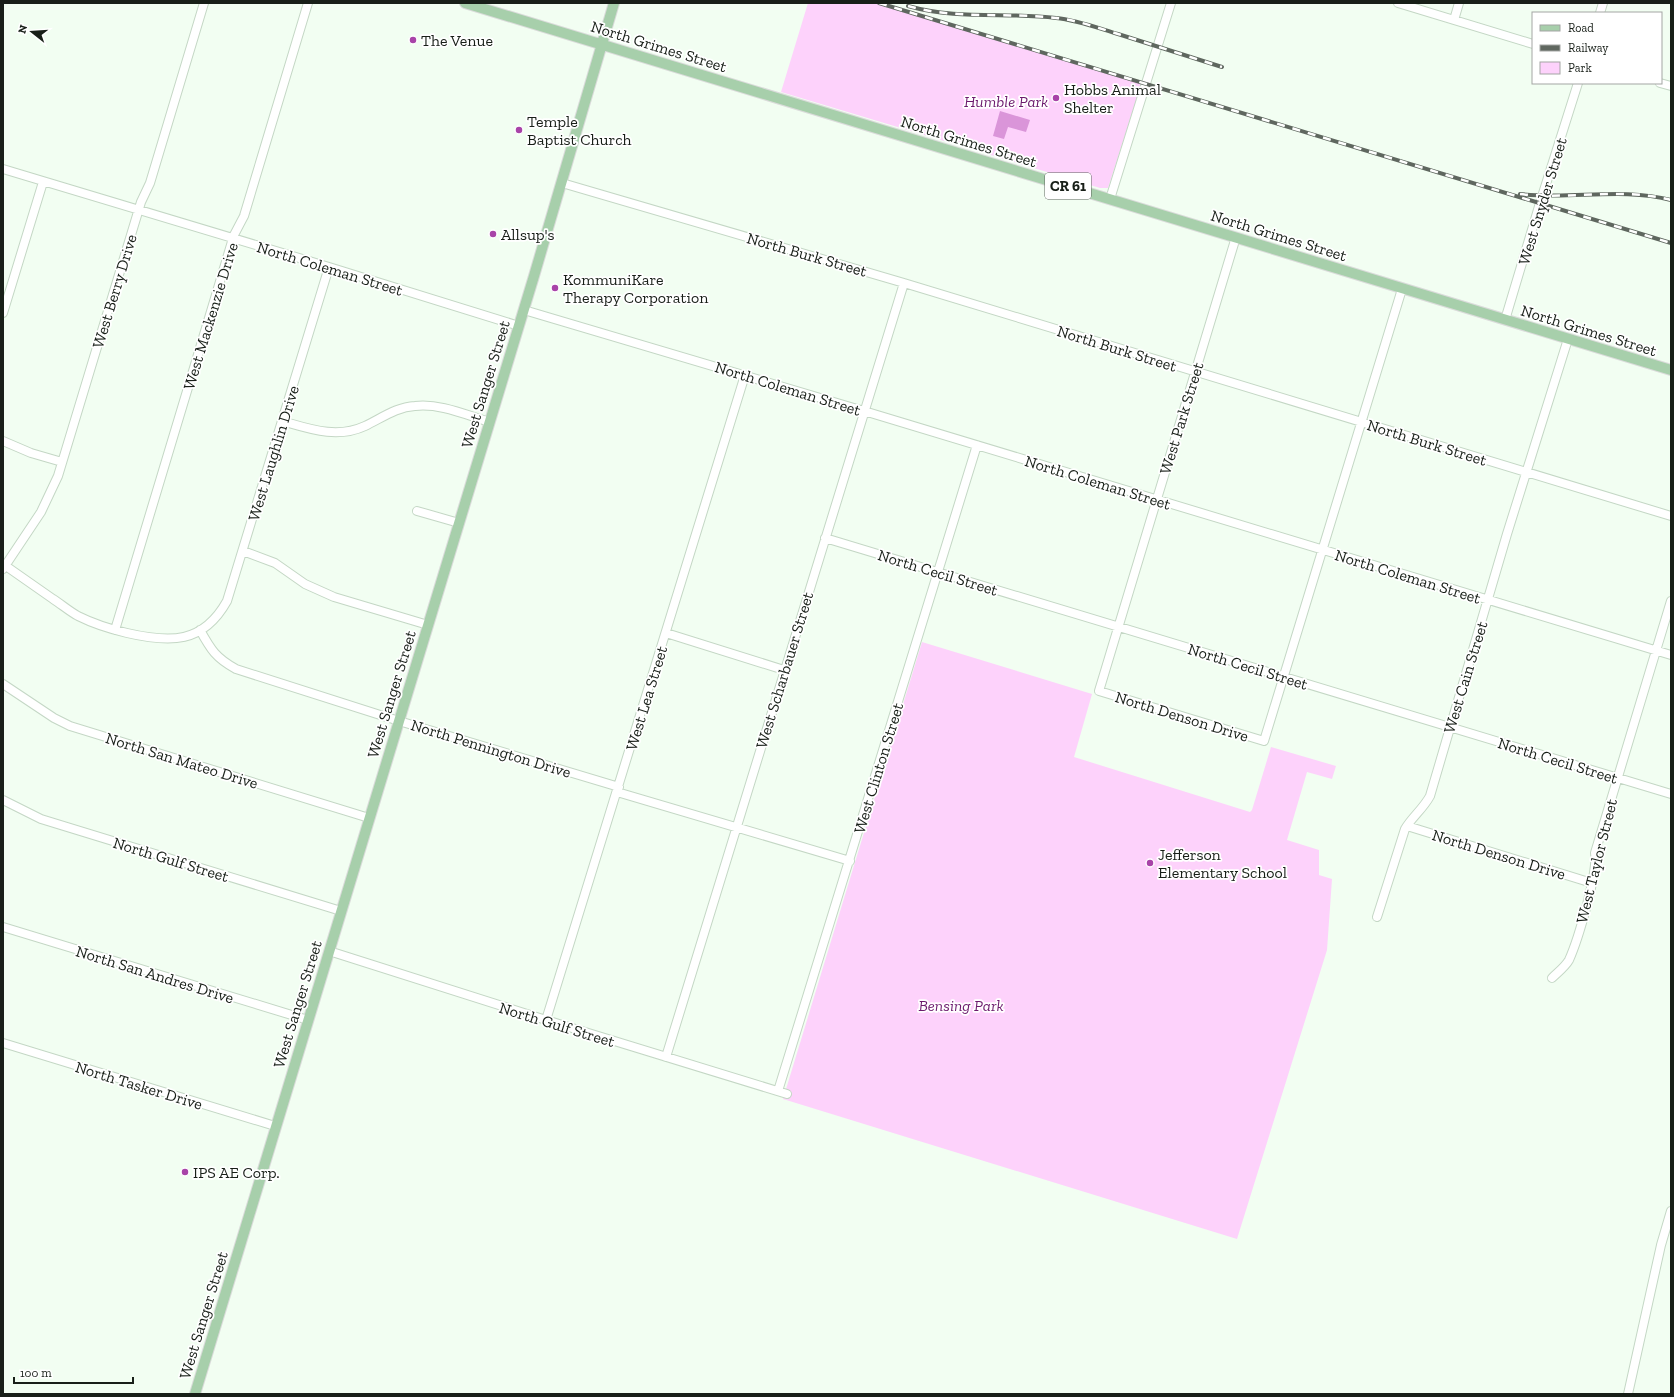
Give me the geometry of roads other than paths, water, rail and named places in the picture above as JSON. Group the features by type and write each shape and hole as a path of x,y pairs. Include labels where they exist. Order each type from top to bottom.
{"main road":[{"name":"North Grimes Street","path":"465,3 1671,370"},
{"name":"West Sanger Street","path":"195,1394 275,1126 524,310 603,45 614,3"}],"street":[{"name":"West Berry Drive","path":"4,566 41,512 51,493 62,462 138,211 150,183 204,3"},
{"name":"West Mackenzie Drive","path":"115,630 234,238 244,216 308,3"},
{"path":"1110,199 1171,3"},
{"path":"1398,3 1532,44"},
{"path":"1454,20 1459,3"},
{"name":"West Snyder Street","path":"1505,320 1578,84"},
{"name":"North Coleman Street","path":"3,170 138,211 234,238 519,326"},
{"path":"3,313 43,182"},
{"name":"North Burk Street","path":"562,183 904,282 1671,516"},
{"name":"West Park Street","path":"1099,691 1236,237"},
{"name":"West Laughlin Drive","path":"200,630 221,612 227,601 329,267"},
{"name":"West Scharbauer Street","path":"666,1057 904,282"},
{"path":"1284,676 1402,288"},
{"name":"North Coleman Street","path":"524,310 745,375 1671,656"},
{"name":"West Cain Street","path":"1378,917 1410,819 1425,805 1430,796 1487,601 1568,339"},
{"name":"West Lea Street","path":"546,1020 745,375"},
{"path":"282,421 318,431 340,433 353,431 398,409 431,405 490,422"},
{"path":"3,441 31,453 62,462"},
{"name":"West Clinton Street","path":"782,1092 850,861 977,445"},
{"path":"417,510 459,523"},
{"name":"North Cecil Street","path":"825,538 1671,794"},
{"path":"243,551 275,563 305,584 334,597 428,625"},
{"path":"4,566 77,616 115,630 162,640 187,637 200,630"},
{"name":"West Taylor Street","path":"1552,978 1568,961 1577,938 1592,883 1596,861 1595,853 1671,601"},
{"name":"North Pennington Drive","path":"200,630 209,647 220,661 236,670 736,827 850,861"},
{"path":"666,633 784,670"},
{"name":"North Denson Drive","path":"1099,691 1264,740 1284,676"},
{"name":"North San Mateo Drive","path":"3,684 54,718 70,726 369,818"},
{"name":"North Gulf Street","path":"3,800 41,819 341,911"},
{"name":"North Denson Drive","path":"1407,826 1592,883"},
{"name":"North San Andres Drive","path":"3,927 308,1020"},
{"name":"North Gulf Street","path":"329,951 546,1020 782,1092"},
{"name":"North Tasker Drive","path":"3,1043 275,1126"},
{"path":"1628,1394 1661,1245 1671,1211"}],"railway":[{"path":"879,3 1671,243"},
{"path":"908,6 945,13 1038,16 1072,20 1222,67"},
{"path":"1520,194 1558,196 1634,194 1671,200"}],"place":[{"name":"The Venue","path":"413,40"},
{"name":"Hobbs Animal Shelter","path":"1056,98"},
{"name":"Temple Baptist Church","path":"519,130"},
{"name":"Allsup's","path":"493,234"},
{"name":"KommuniKare Therapy Corporation","path":"555,288"},
{"name":"Jefferson Elementary School","path":"1150,863"},
{"name":"IPS AE Corp.","path":"185,1172"}],"park label":[{"name":"Humble Park","path":"1006,101"},
{"name":"Bensing Park","path":"961,1005"}]}
